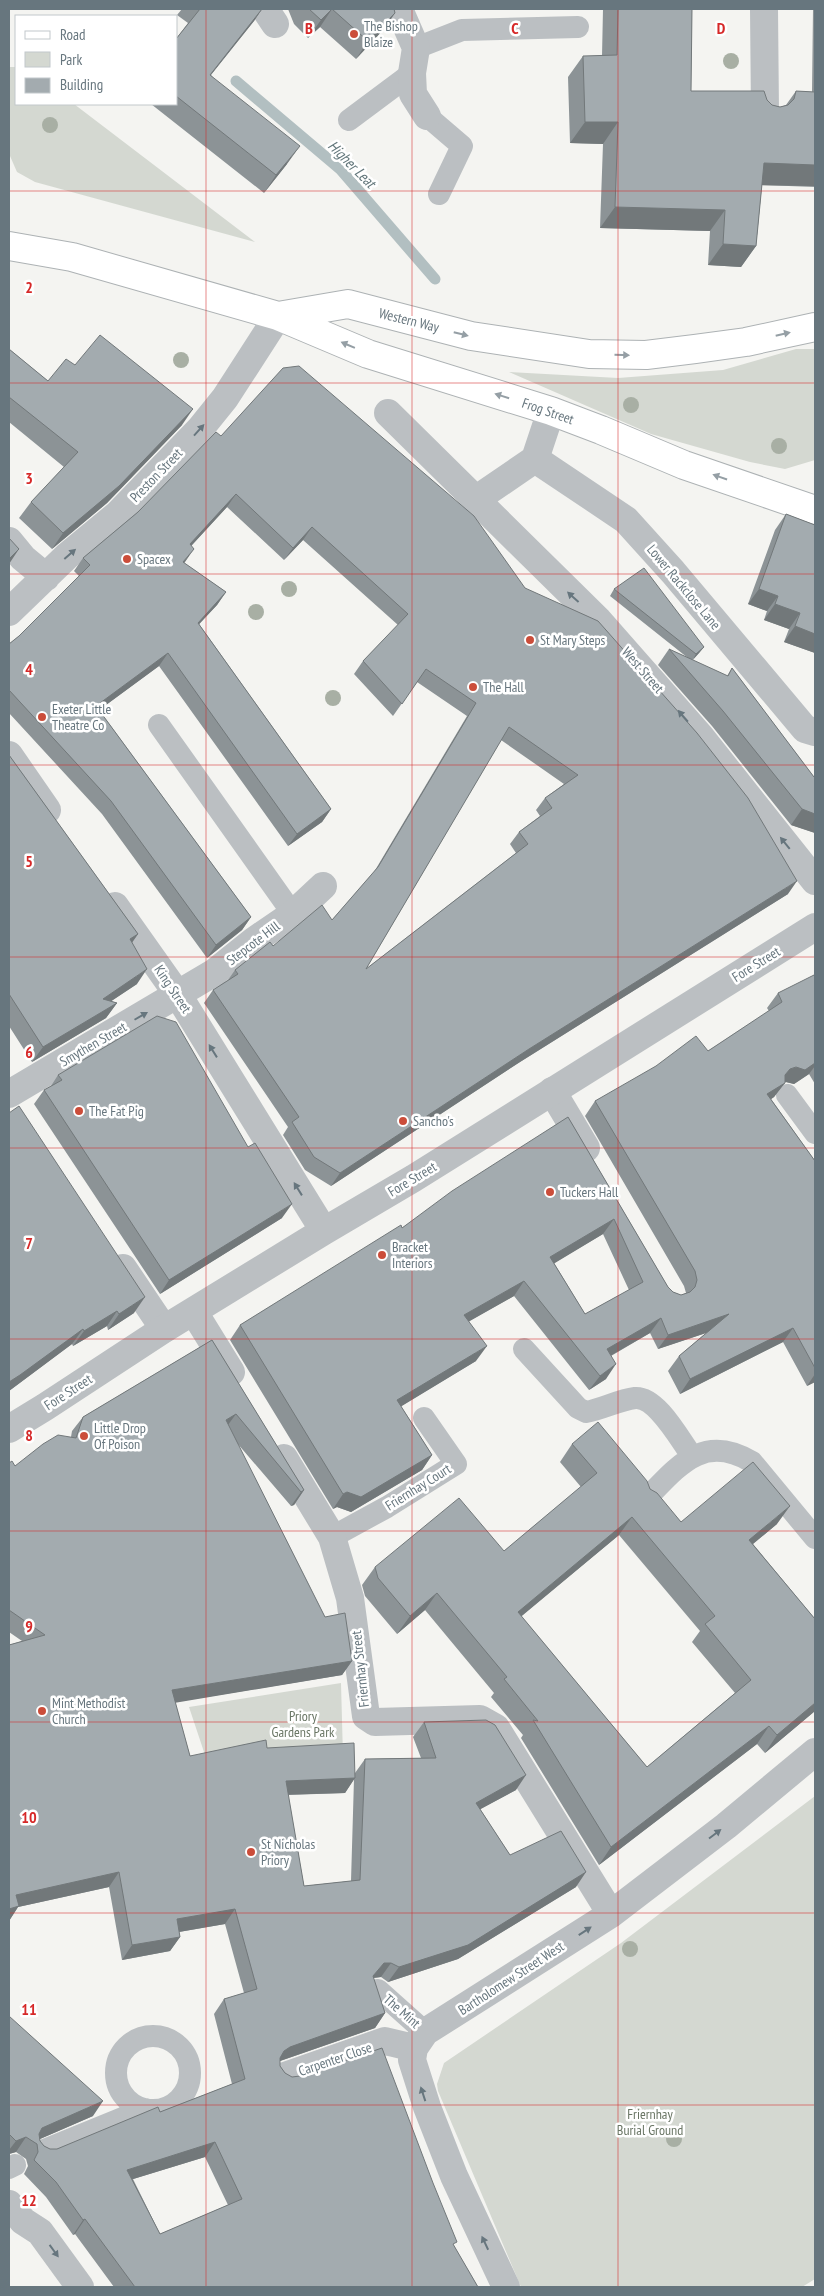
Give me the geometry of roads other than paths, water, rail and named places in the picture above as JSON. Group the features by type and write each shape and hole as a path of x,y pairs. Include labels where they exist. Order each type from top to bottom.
{"main road":[{"name":"Western Way","path":"9,246 72,257 278,316 348,304 471,336 589,354 646,355 746,342 815,326"},
{"name":"Frog Street","path":"278,316 368,354 551,412 601,430 684,465 815,510"},
{"path":"757,490 791,492 809,490 815,487"}],"street":[{"path":"398,9 414,61 413,94 427,116"},
{"path":"764,9 765,113"},
{"name":"Preston Street","path":"9,612 66,556 118,514 200,429 225,398 278,316"},
{"path":"475,500 535,459 551,412"},
{"name":"West Street","path":"388,413 598,620 681,714 815,881"},
{"name":"Lower Rackclose Lane","path":"535,459 626,520 673,572 804,729 815,732"},
{"path":"9,541 24,558 46,577"},
{"path":"9,755 60,827"},
{"name":"King Street","path":"99,883 178,995 324,1231"},
{"name":"Stepcote Hill","path":"178,995 215,972 255,940 293,914 323,886"},
{"name":"Fore Street","path":"9,1429 46,1407 164,1329 414,1178 815,927"},
{"name":"Smythen Street","path":"9,1094 178,995"},
{"path":"552,1091 597,1167"},
{"path":"9,1094 25,1118"},
{"path":"110,1248 164,1329"},
{"path":"194,1312 245,1395"},
{"name":"Friernhay Street","path":"270,1436 332,1537 350,1598 366,1716 375,1722 480,1719 496,1728 612,1914"},
{"name":"Bartholomew Street West","path":"420,2040 612,1914 726,1826 815,1752"},
{"path":"420,2040 412,2060 444,2150 506,2287"},
{"name":"Carpenter Close","path":"285,2076 385,2041 420,2040"},
{"path":"14,2215 40,2232 80,2287"}],"lane":[{"path":"349,120 414,61 462,30 578,27"},
{"path":"427,116 462,146 439,194"},
{"path":"159,726 293,914"},
{"path":"787,1094 815,1134"},
{"path":"524,1349 578,1408 586,1412 635,1398 648,1400 658,1409 692,1456"},
{"name":"Friernhay Court","path":"332,1537 456,1464 424,1418"},
{"path":"647,1498 678,1467 700,1452 725,1451 739,1454 752,1462 815,1538"},
{"name":"The Mint","path":"378,1990 420,2040"},
{"path":"42,2151 145,2109"}],"waterway":[{"name":"Higher Leat","path":"236,81 340,169 435,279"}],"place":[{"name":"The Bishop Blaize","path":"354,34"},
{"name":"Spacex","path":"127,559"},
{"name":"St Mary Steps","path":"530,640"},
{"name":"The Hall","path":"473,687"},
{"name":"Exeter Little Theatre Co","path":"42,717"},
{"name":"The Fat Pig","path":"79,1111"},
{"name":"Sancho's","path":"403,1121"},
{"name":"Tuckers Hall","path":"550,1192"},
{"name":"Bracket Interiors","path":"382,1255"},
{"name":"Little Drop Of Poison","path":"84,1436"},
{"name":"Mint Methodist Church","path":"42,1711"},
{"name":"St Nicholas Priory","path":"251,1852"}],"park label":[{"name":"Priory Gardens Park","path":"303,1724"},
{"name":"Friernhay Burial Ground","path":"650,2122"}]}
